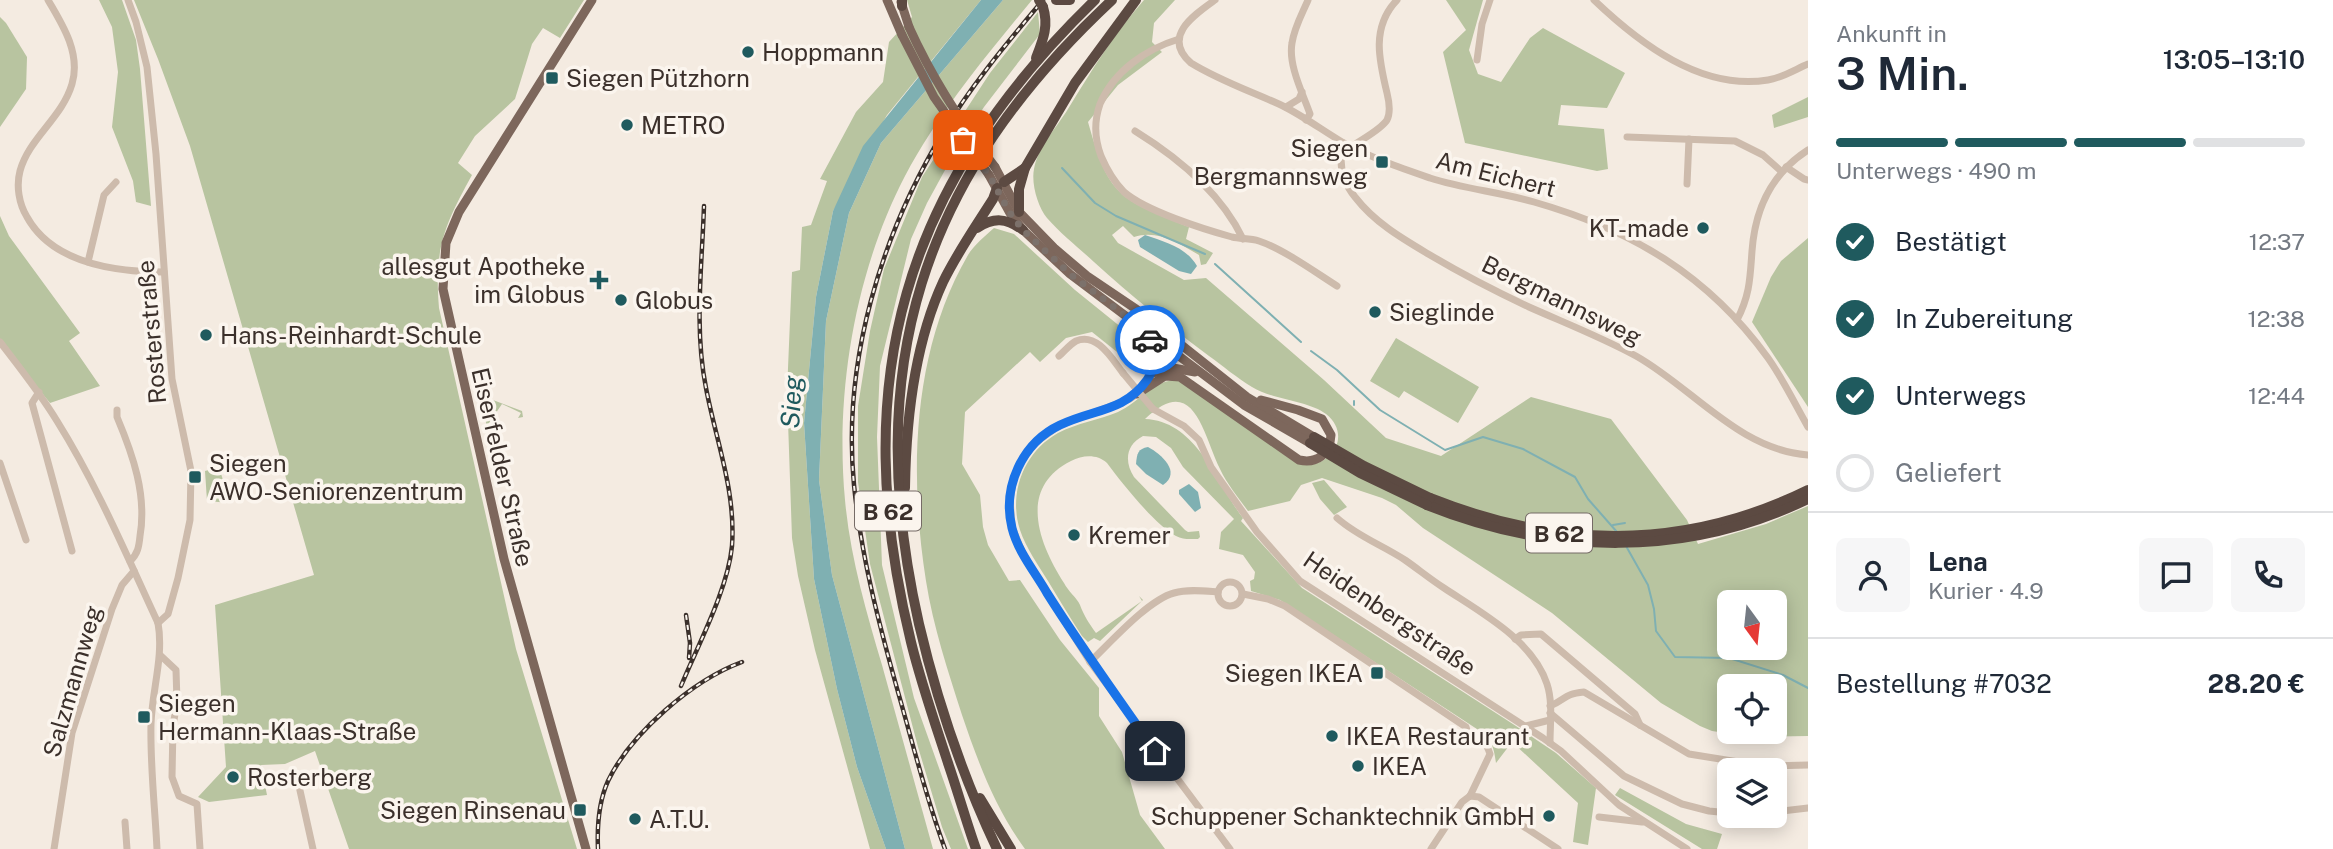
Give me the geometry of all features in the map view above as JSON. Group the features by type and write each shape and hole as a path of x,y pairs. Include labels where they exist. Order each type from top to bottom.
{"highway":[{"path":"1056,0 1070,0"},
{"name":"B 62","path":"984,849 949,765 911,642 893,551 885,464 887,388 904,301 931,223 943,198 974,144 1032,67 1095,0"},
{"name":"B 62","path":"997,849 965,774 928,660 905,550 899,495 897,419 908,333 930,256 954,202 981,154 1057,55 1112,0"},
{"name":"B 62","path":"1019,212 1019,189 1025,168 1075,83 1136,0"},
{"name":"B 62","path":"1032,67 1045,36 1046,16 1041,4"},
{"name":"B 62","path":"905,550 905,457 912,391 936,299 950,269 1000,185 1025,168"},
{"name":"B 62","path":"972,232 988,222 1001,219 1023,230"},
{"name":"B 62","path":"1312,440 1452,506 1496,520 1564,534 1629,537 1691,530 1752,514 1808,490"},
{"name":"B 62","path":"1312,440 1393,490 1449,514 1517,533 1563,541 1629,544 1692,537 1755,521 1808,499"},
{"path":"949,765 976,849"},
{"path":"965,774 1011,849"}],"main road":[{"name":"Eiserfelder Straße","path":"586,849 504,559 443,289 443,265 446,243 460,212 592,0"},
{"name":"B 62","path":"887,0 934,97 992,171"},
{"name":"B 62","path":"901,2 924,61 992,171 1023,230 1070,274 1202,375 1244,405 1312,440"},
{"name":"B 62","path":"1000,185 1019,212 1044,239 1087,276 1136,309 1247,397 1312,440"},
{"path":"1142,328 1154,349 1152,373 1173,368 1202,375"},
{"path":"1169,349 1176,340"},
{"path":"1137,394 1165,376 1180,377 1299,460 1311,461 1326,452 1331,435 1322,419 1247,397"}],"street":[{"path":"48,0 67,30 73,56 73,83 61,108 32,145 20,171 18,191 23,210 33,228 46,242 63,253 88,262 144,272 164,272"},
{"name":"Rosterstraße","path":"128,0 147,67 172,379 191,471 191,501 184,546 168,614 158,622"},
{"path":"1215,0 1183,27 1179,38 1160,44 1136,58 1109,89 1097,114 1096,137 1109,174 1125,192 1142,203 1181,220 1243,239 1258,240 1337,286"},
{"path":"1306,120 1310,114 1291,49 1308,0"},
{"path":"1354,148 1356,143 1389,117 1379,39 1382,20 1397,0"},
{"path":"1477,60 1482,24 1490,0"},
{"path":"1594,0 1623,28 1648,45 1691,69 1708,75 1725,79 1766,81 1808,64"},
{"name":"Am Eichert","path":"1179,38 1182,53 1191,63 1286,107 1354,148 1433,179 1532,201 1591,220 1663,258 1690,275 1720,300 1769,359 1808,427"},
{"path":"1286,107 1299,99 1302,92"},
{"path":"1135,131 1183,166 1212,194 1243,239"},
{"path":"1628,136 1735,141 1747,145 1784,169 1808,180"},
{"path":"1687,184 1689,139"},
{"name":"Bergmannsweg","path":"1344,143 1340,166 1345,181 1353,196 1383,226 1461,273 1600,337 1665,373 1764,446 1790,454 1808,455"},
{"path":"1737,320 1747,302 1757,219 1769,190 1784,169 1808,150"},
{"path":"88,262 104,195 116,182"},
{"name":"Heidenbergstraße","path":"1059,356 1076,341 1089,339 1101,346 1153,408 1184,426 1199,440 1210,467 1250,522 1300,581 1526,726 1550,743 1619,805 1687,849"},
{"path":"0,342 39,392 96,490 158,622 161,641 152,698 151,729 157,849"},
{"path":"1169,349 1137,394 1120,404 1060,425 1042,436 1022,460 1011,488 1010,518 1018,545 1090,662 1230,849"},
{"path":"39,392 32,403 72,551"},
{"path":"117,410 143,502 137,553 130,561"},
{"path":"0,463 26,540"},
{"path":"1336,518 1352,531 1404,559 1515,639 1539,666 1548,686 1550,743"},
{"name":"Salzmannweg","path":"54,849 72,733 122,585 134,571"},
{"path":"1243,594 1237,604 1230,606 1220,601 1218,592 1223,584 1230,582 1237,584 1243,594 1285,606 1466,727 1468,734 1482,739 1490,754 1470,796 1462,802 1431,849"},
{"path":"1090,662 1163,598 1179,592 1218,592"},
{"path":"1515,639 1521,635 1541,635 1635,714 1640,726"},
{"path":"160,655 176,670 177,702 172,762 174,789 178,796 197,804 200,849"},
{"path":"1526,726 1550,713 1569,693 1584,692 1689,754 1763,766 1808,765"},
{"path":"1550,713 1624,776 1682,804 1717,812"},
{"path":"297,777 313,849"},
{"path":"1470,796 1479,797 1558,849"},
{"path":"1787,810 1808,808"},
{"name":"Heidenbergstraße","path":"1599,817 1643,822"},
{"path":"125,822 127,849"}],"green space":[{"path":"99,0 122,0 136,40 151,206 136,202 133,181 112,127 118,72 112,27"},
{"path":"134,0 584,0 560,38 543,28 532,44 515,99 475,136 458,163 472,175 448,224 438,270 439,308 516,649 577,849 349,849 315,751 285,764 261,765 267,795 209,802 198,797 226,767 215,605 314,575 190,146"},
{"path":"907,0 981,0 887,115 833,211 816,297 804,423 814,579 837,689 857,767 886,849 870,849 815,650 792,538 787,392 792,272 800,270 802,227 811,225 827,181 820,179 856,112 883,82 889,42 912,17"},
{"path":"1003,0 1032,0 948,107 905,176 873,252 861,292 846,375 843,459 851,542 865,604 933,849 905,849 832,575 819,480 826,321 849,213 881,143"},
{"path":"1144,0 1175,0 1154,23 1152,42 1162,52 1118,85 1088,122 1103,166 1120,192 1147,209 1189,227 1186,239 1213,253 1206,264 1201,265 1199,255 1176,242 1151,235 1134,237 1123,226 1112,235 1118,243 1184,280 1206,278 1324,380 1386,438 1441,456 1531,397 1611,419 1687,520 1698,544 1766,524 1808,506 1808,736 1787,736 1787,674 1717,674 1717,732 1700,726 1661,703 1552,613 1382,498 1322,478 1301,485 1290,501 1248,511 1220,469 1195,413 1186,404 1175,402 1162,406 1145,419 1163,422 1192,442 1243,518 1241,521 1302,588 1556,753 1596,788 1588,845 1573,842 1578,803 1512,742 1496,763 1492,746 1483,733 1280,600 1251,591 1250,581 1254,579 1255,572 1243,555 1219,549 1221,532 1234,519 1183,467 1171,448 1156,437 1143,436 1133,444 1128,454 1131,471 1185,530 1199,531 1198,539 1181,538 1168,531 1139,503 1107,463 1094,457 1076,459 1054,472 1038,501 1038,518 1047,551 1096,633 1142,601 1100,641 1094,638 1088,642 1032,556 1020,530 1016,502 1018,488 1028,462 1046,441 1065,430 1118,412 1157,385 1174,381 1183,382 1295,462 1317,463 1327,458 1337,442 1338,433 1326,414 1252,387 1122,287 1058,230 1047,218 1036,195 1033,175 1039,153 1122,26"},
{"path":"1446,0 1483,0 1469,50 1478,74 1501,82 1530,38 1543,28 1625,73 1607,108 1561,105 1558,125 1604,129 1608,169 1597,171 1465,143 1443,52 1466,30"},
{"path":"1038,12 1040,34 984,107 956,150 927,203 911,239 880,366 877,437 882,565 914,698 968,849 951,849 918,747 870,564 858,482 858,406 870,331 884,269 922,177 990,73"},
{"path":"0,17 27,57 26,89 0,127"},
{"path":"1808,97 1808,117 1774,128 1772,115"},
{"path":"0,216 9,236 80,333 69,341 100,386 50,403 0,341"},
{"path":"994,228 1014,234 1075,290 1132,336 1117,352 1092,332 1066,338 1040,362 1030,352 965,412 962,464 980,495 988,545 1009,581 1020,580 1060,640 1099,688 1099,716 1122,752 1140,815 1165,849 1025,849 996,801 981,767 941,648 929,598 921,540 917,456 920,414 935,331 949,292 970,251"},
{"path":"1808,238 1808,407 1752,322 1771,277 1781,261"},
{"path":"1396,338 1479,387 1458,423 1404,391 1399,398 1370,381"},
{"path":"493,400 522,411 523,417 518,418 521,413 502,404 489,423 491,431 488,432 484,413 488,401"},
{"path":"219,467 230,503 207,501 205,471"},
{"path":"1324,480 1347,507 1334,515 1320,499 1312,483"},
{"path":"1620,788 1686,824 1722,834 1717,849 1702,849 1615,795"}],"water":[{"path":"981,0 1003,0 881,143 849,213 826,321 819,480 832,575 905,849 886,849 857,767 837,689 814,579 804,423 816,297 833,211 863,146"},
{"path":"1145,235 1181,250 1197,266 1191,274 1179,271 1140,247 1138,240"},
{"path":"1148,447 1168,464 1170,469 1168,480 1163,485 1136,464 1139,452"},
{"path":"1189,484 1198,492 1201,508 1195,512 1179,494 1179,490"}],"waterway":[{"path":"1062,168 1095,203 1116,216 1205,254"},
{"path":"1215,264 1301,342"},
{"path":"1311,351 1337,370 1380,410 1445,450 1483,437 1523,449 1575,477 1588,499 1617,532"},
{"path":"1613,525 1625,523"},
{"path":"1626,546 1648,585 1656,631 1675,657 1729,658 1783,675 1808,688"}],"railway":[{"path":"945,849 898,692 866,564 854,485 854,392 871,301 885,256 922,171 966,97 1043,0"},
{"path":"681,686 719,598 732,546 728,486 706,388 700,343 704,206"},
{"path":"686,615 689,658"},
{"path":"598,849 599,814 605,789 618,763 665,710 704,681 742,662"}],"way so far":[{"path":"963,140 989,175 1010,213 1023,230 1070,274 1142,328 1150,340"}],"place":[{"name":"Hoppmann","path":"748,52"},
{"name":"Siegen Pützhorn","path":"552,78"},
{"name":"METRO","path":"627,125"},
{"name":"Siegen Bergmannsweg","path":"1382,162"},
{"name":"KT-made","path":"1703,228"},
{"name":"allesgut Apotheke im Globus","path":"599,280"},
{"name":"Globus","path":"621,300"},
{"name":"Sieglinde","path":"1375,312"},
{"name":"Hans-Reinhardt-Schule","path":"206,335"},
{"name":"Siegen AWO-Seniorenzentrum","path":"195,477"},
{"name":"Kremer","path":"1074,535"},
{"name":"Siegen IKEA","path":"1377,673"},
{"name":"Siegen Hermann-Klaas-Straße","path":"144,717"},
{"name":"IKEA Restaurant","path":"1332,736"},
{"name":"IKEA","path":"1358,766"},
{"name":"Rosterberg","path":"233,777"},
{"name":"Siegen Rinsenau","path":"580,810"},
{"name":"Schuppener Schanktechnik GmbH","path":"1549,816"},
{"name":"A.T.U.","path":"635,819"}],"route":[{"path":"1150,340 1154,349 1154,365 1152,373 1137,394 1120,404 1060,425 1035,443 1017,469 1009,508 1015,537 1030,565 1090,662 1155,751"}],"water label":[{"name":"Sieg","path":"791,402"}]}
